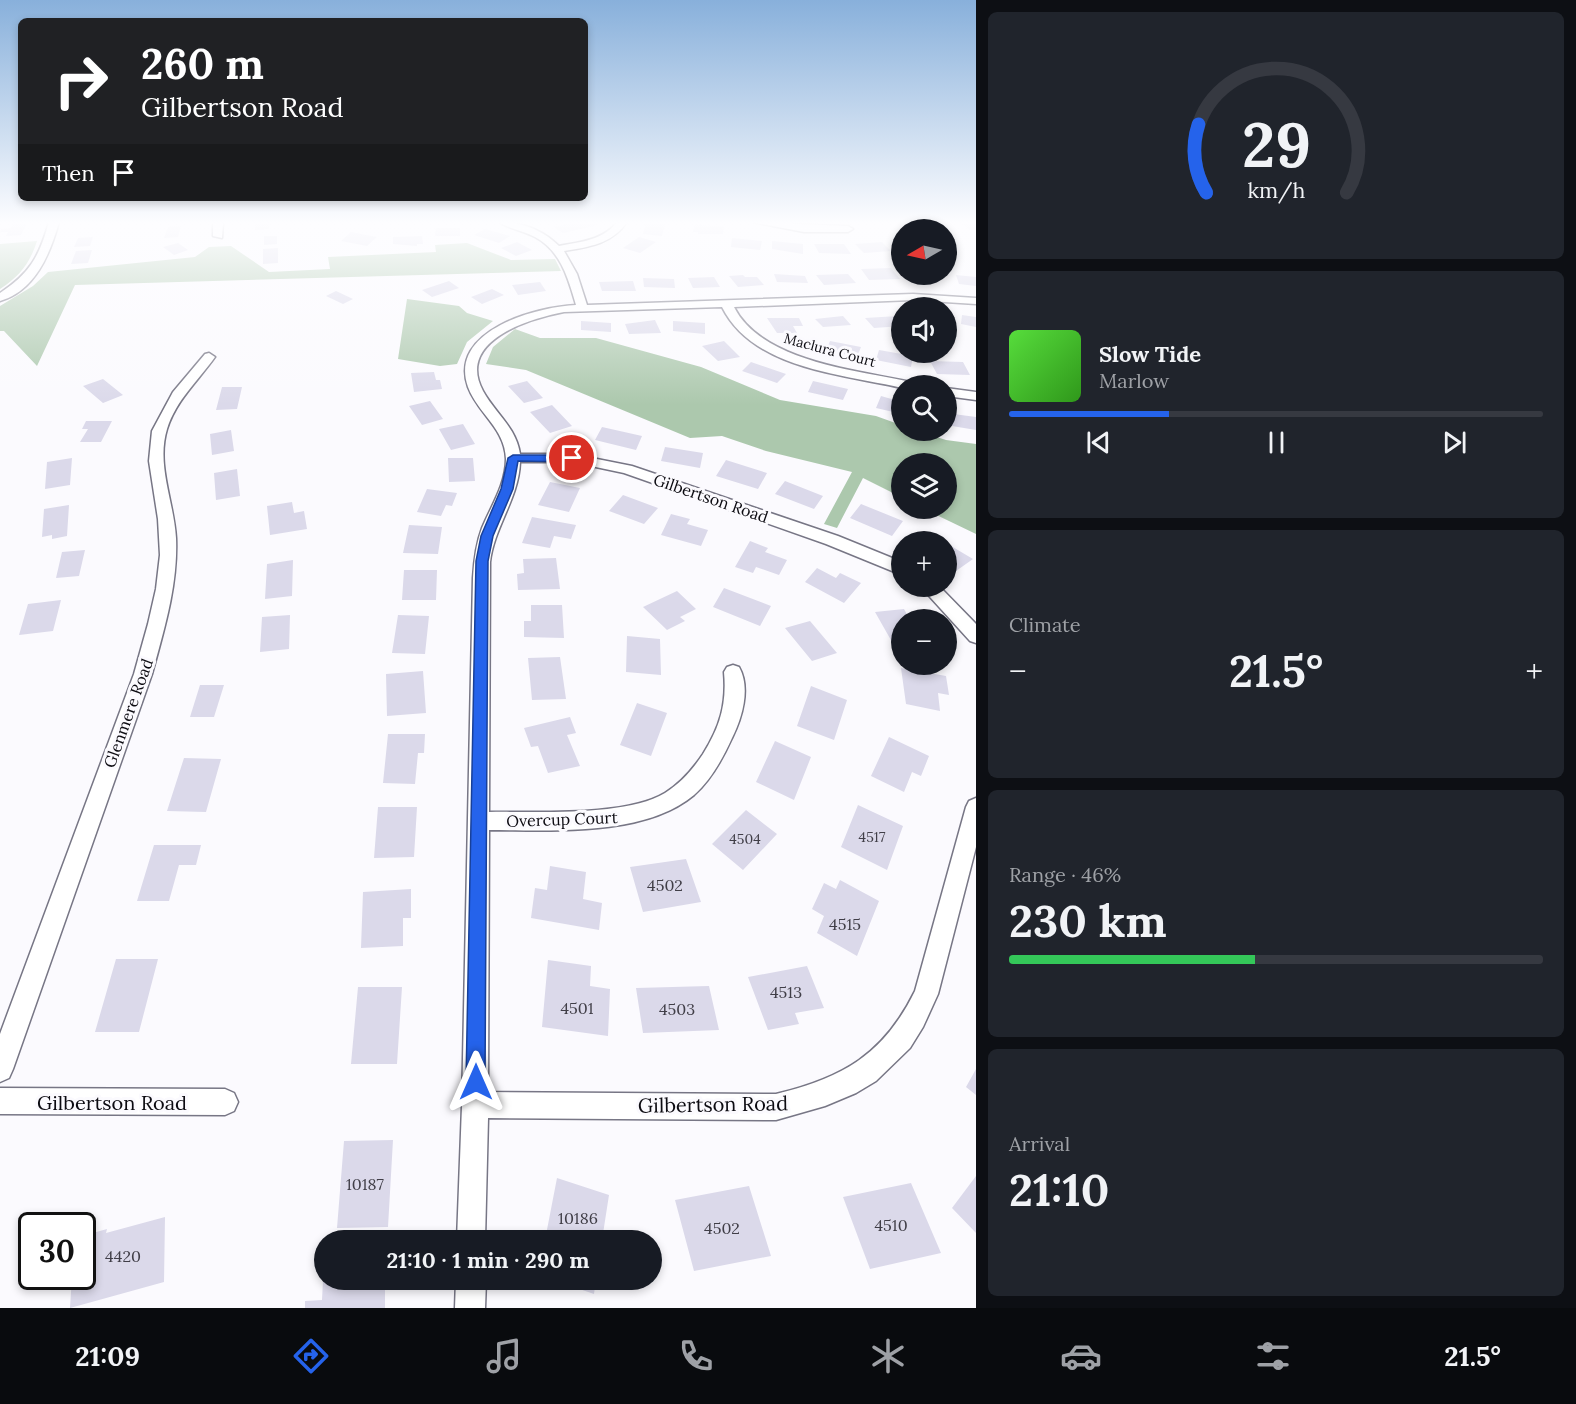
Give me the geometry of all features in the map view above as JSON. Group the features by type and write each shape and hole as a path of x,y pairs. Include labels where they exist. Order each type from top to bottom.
{"street":[{"path":"0,298 21,283"},
{"path":"575,283 582,307"},
{"path":"471,1230 482,561 487,536 507,489 513,458 510,439 473,382 472,366 477,351 492,334 518,320 549,311 582,307 913,297 976,302"},
{"name":"Maclura Court","path":"726,303 741,328 773,350 806,361 891,381"},
{"name":"Glenmere Road","path":"0,1069 143,674 160,610 168,539 156,459 161,426 180,391 209,357"},
{"path":"957,393 976,396"},
{"name":"Gilbertson Road","path":"513,458 572,458 627,469 831,540 891,565"},
{"path":"940,597 976,636"},
{"name":"Overcup Court","path":"478,821 615,819 648,812 674,799 704,772 732,722 736,698 733,672"},
{"name":"Gilbertson Road","path":"475,1106 502,1104 776,1107 799,1103 838,1089 862,1077 894,1050 919,1013 976,807"},
{"name":"Gilbertson Road","path":"0,1101 225,1102"},
{"path":"470,1308 471,1290"}],"green space":[{"path":"0,283 8,283 0,289"},
{"path":"36,283 143,283 75,285 37,366 4,331 0,331 0,306"},
{"path":"407,299 459,306 467,313 493,321 467,342 457,364 440,366 398,359"},
{"path":"515,329 540,338 596,338 701,367 780,400 876,416 891,421 891,441 954,441 976,444 976,534 945,519 957,519 957,453 891,453 891,492 863,478 837,528 824,524 852,472 766,451 722,436 690,438 526,370 486,364 493,347"}],"building":[{"path":"443,283 452,283 459,288 432,297 422,290"},
{"path":"541,283 546,291 518,295 512,285"},
{"path":"599,283 634,283 636,291 602,291"},
{"path":"644,283 674,283 675,288 644,287"},
{"path":"691,283 718,283 720,287 693,288"},
{"path":"735,283 762,283 764,285 738,287"},
{"path":"822,283 855,283 824,285"},
{"path":"959,283 976,283 976,286 959,284"},
{"path":"492,289 504,295 482,304 471,297"},
{"path":"336,291 353,299 343,304 326,296"},
{"path":"962,315 976,317 976,327 961,324"},
{"path":"843,316 851,325 823,327 815,319"},
{"path":"891,316 891,327 874,328 865,318"},
{"path":"767,318 799,318 803,326 793,326 797,333 777,333"},
{"path":"655,320 661,333 629,334 625,324"},
{"path":"581,321 611,323 611,332 581,330"},
{"path":"673,321 705,323 705,334 673,331"},
{"path":"724,341 740,357 718,361 702,346"},
{"path":"830,341 861,347 857,357 826,350"},
{"path":"879,350 891,352 891,363 876,360"},
{"path":"751,362 786,374 777,383 742,371"},
{"path":"957,362 963,362 970,375 937,374 931,363"},
{"path":"891,363 912,363 911,367"},
{"path":"434,372 436,380 440,380 442,389 414,392 411,373"},
{"path":"103,379 123,395 103,403 83,386"},
{"path":"527,381 543,398 524,403 508,386"},
{"path":"813,381 848,389 843,400 808,392"},
{"path":"222,387 242,387 237,409 216,410"},
{"path":"881,396 891,399 891,411 876,408"},
{"path":"430,401 443,419 422,425 409,406"},
{"path":"552,405 572,426 550,433 530,412"},
{"path":"957,414 976,417 976,430 957,427"},
{"path":"86,421 112,421 101,442 80,442 88,429 82,429"},
{"path":"463,424 475,444 451,450 439,429"},
{"path":"602,427 642,436 636,450 595,440"},
{"path":"231,430 234,451 212,455 210,434"},
{"path":"665,447 703,453 700,468 661,461"},
{"path":"72,458 70,485 45,489 47,462"},
{"path":"448,458 473,458 475,481 449,482"},
{"path":"726,460 767,473 758,489 716,476"},
{"path":"237,469 240,496 216,500 214,473"},
{"path":"785,481 823,496 814,509 775,494"},
{"path":"550,482 580,488 569,512 538,505"},
{"path":"427,489 457,493 452,506 446,505 441,516 417,512"},
{"path":"623,495 658,508 644,524 609,511"},
{"path":"292,502 294,513 304,511 307,529 270,535 267,506"},
{"path":"861,504 891,516 891,519 903,521 896,531 891,531 891,536 850,518"},
{"path":"69,505 67,536 52,539 52,535 42,537 44,509"},
{"path":"671,514 690,519 687,524 708,530 701,546 661,535"},
{"path":"532,517 576,525 571,539 554,536 550,548 522,543"},
{"path":"409,525 442,527 438,554 403,553"},
{"path":"750,541 768,548 765,552 787,560 779,575 756,567 753,573 735,567"},
{"path":"85,550 79,576 56,578 62,552"},
{"path":"957,550 973,559 957,570"},
{"path":"556,558 560,589 518,590 517,574 524,573 523,559"},
{"path":"293,560 292,596 265,599 267,564"},
{"path":"817,568 836,578 840,573 861,583 844,603 805,582"},
{"path":"404,570 437,570 436,600 402,600"},
{"path":"724,588 771,606 760,626 713,607"},
{"path":"677,591 696,609 680,617 685,621 667,630 643,607"},
{"path":"61,600 53,631 19,635 28,604"},
{"path":"531,605 562,605 564,638 524,637 524,621 531,621"},
{"path":"891,610 891,640 875,612"},
{"path":"290,615 289,649 260,652 262,617"},
{"path":"398,615 429,616 425,654 392,653"},
{"path":"810,621 837,653 812,661 785,628"},
{"path":"627,636 660,639 661,675 626,672"},
{"path":"560,657 566,699 532,700 528,658"},
{"path":"423,671 426,713 387,716 386,674"},
{"path":"902,675 946,676 949,695 938,693 940,711 906,704"},
{"path":"200,685 224,685 214,717 190,717"},
{"path":"811,686 847,700 834,740 797,726"},
{"path":"637,703 667,713 651,756 620,745"},
{"path":"570,717 576,733 567,735 580,766 548,773 538,746 531,747 524,728"},
{"path":"388,734 425,734 424,753 418,753 415,784 383,783"},
{"path":"889,737 929,756 921,776 912,772 904,792 871,776"},
{"path":"775,741 811,757 794,800 756,782"},
{"path":"184,758 221,759 206,812 167,811"},
{"path":"858,805 903,826 887,870 841,847"},
{"path":"378,807 417,807 414,857 374,858"},
{"path":"746,810 777,834 743,870 712,844"},
{"path":"154,845 201,845 196,865 179,865 169,901 137,901"},
{"path":"686,859 701,902 643,912 630,867"},
{"path":"550,866 586,872 583,899 602,903 599,930 531,918 535,888 547,890"},
{"path":"840,880 879,901 857,956 817,933 824,916 812,909 824,883 836,889"},
{"path":"411,889 411,918 403,918 403,946 361,948 363,892"},
{"path":"116,959 158,959 139,1032 95,1032"},
{"path":"548,960 591,966 590,986 610,989 608,1036 542,1027"},
{"path":"807,966 824,1008 795,1013 799,1024 768,1030 748,977"},
{"path":"709,986 719,1030 643,1033 636,988"},
{"path":"358,987 402,987 397,1064 351,1064"},
{"path":"976,1069 976,1095 966,1087"},
{"path":"393,1140 388,1227 337,1228 344,1141"},
{"path":"976,1176 976,1233 952,1208"},
{"path":"557,1178 609,1195 604,1230 547,1230"},
{"path":"911,1183 941,1253 870,1269 843,1197"},
{"path":"749,1186 771,1256 694,1271 675,1200"},
{"path":"165,1217 164,1282 70,1308 71,1290 96,1290 96,1232 107,1229 106,1233"},
{"path":"322,1290 385,1290 385,1308 305,1308 305,1301 322,1300"},
{"path":"582,1290 595,1290 594,1294"}],"route":[{"path":"476,1082 482,561 487,536 507,489 513,458 572,458"}]}
